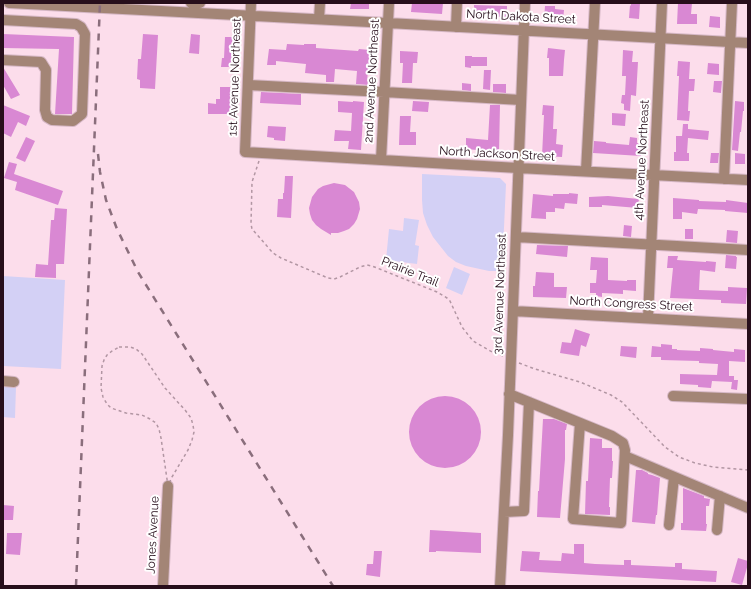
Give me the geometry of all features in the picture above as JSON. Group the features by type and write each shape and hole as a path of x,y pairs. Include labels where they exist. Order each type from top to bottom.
{"street":[{"name":"North Dakota Street","path":"9,3 100,8 200,6 251,16 748,43"},
{"name":"1st Avenue Northeast","path":"245,152 251,3"},
{"path":"319,19 320,3"},
{"name":"2nd Avenue Northeast","path":"381,160 389,3"},
{"path":"456,27 457,3"},
{"name":"3rd Avenue Northeast","path":"500,586 511,359 525,3"},
{"path":"586,171 594,3"},
{"name":"4th Avenue Northeast","path":"648,318 662,3"},
{"path":"724,179 732,3"},
{"path":"3,20 76,24 81,27 85,34 82,114 73,121 52,120 47,117 45,110 46,70 41,62 3,60"},
{"path":"248,85 521,100"},
{"name":"North Jackson Street","path":"245,152 748,180"},
{"path":"516,237 748,250"},
{"name":"North Congress Street","path":"513,311 748,324"},
{"path":"3,381 14,382"},
{"path":"509,394 612,436 623,443 625,456 621,523 574,519 580,423"},
{"path":"673,396 748,399"},
{"path":"504,512 524,511 529,402"},
{"path":"625,456 748,508"},
{"path":"670,525 674,477"},
{"name":"Jones Avenue","path":"163,586 168,486"},
{"path":"717,530 720,496"}],"path":[{"name":"Prairie Trail","path":"260,153 260,161 252,182 251,224 252,229 273,253 281,258 328,278 334,279 367,265 437,292 450,301 462,327 472,341 492,352 535,370 580,382 611,395 622,402 665,447 678,457 713,467 748,470"},
{"path":"130,346 142,354 165,388 191,418 194,432 192,440 168,486 162,438 156,423 142,415 126,413 111,408 103,397 101,388 102,366 107,355 119,347 130,346"}],"shaded area":[{"path":"422,174 500,178 506,184 502,271 489,271 466,266 456,262 448,256 433,237 423,213"},
{"path":"404,218 419,220 415,245 419,246 417,264 386,260 389,229 403,231"},
{"path":"454,267 470,274 462,295 446,288"},
{"path":"3,276 65,280 61,369 3,366"},
{"path":"3,387 16,387 15,418 3,417"}],"building":[{"path":"351,3 369,3 369,9 350,9"},
{"path":"412,3 443,3 442,14 411,12"},
{"path":"631,3 640,3 639,19 629,18"},
{"path":"678,3 692,3 691,14 697,14 697,24 677,24"},
{"path":"474,5 507,6 507,17 474,16"},
{"path":"545,6 555,6 555,9 564,10 563,20 544,19"},
{"path":"710,16 720,17 720,28 709,27"},
{"path":"3,34 74,37 72,114 55,114 59,49 3,48"},
{"path":"143,34 158,35 155,89 140,88 140,80 137,79 138,59 141,59"},
{"path":"191,34 200,35 199,54 189,53"},
{"path":"225,37 233,37 232,67 221,67 222,58 224,58"},
{"path":"287,44 316,44 316,48 358,51 359,49 370,50 367,81 369,81 369,85 356,84 357,71 335,69 334,82 326,82 326,75 305,73 306,64 276,61 276,65 267,65 269,49 286,50"},
{"path":"548,48 565,50 563,76 549,76 549,58 547,58"},
{"path":"623,50 633,51 632,62 638,62 636,96 631,95 630,111 624,110 624,104 621,103 622,95 625,95 626,76 622,76"},
{"path":"400,51 418,52 417,63 413,63 412,83 402,83 403,63 400,63"},
{"path":"465,56 487,57 487,66 471,66 471,68 465,67"},
{"path":"678,61 690,62 689,79 695,79 694,91 689,91 689,121 677,120 679,76 677,76"},
{"path":"708,63 719,64 719,75 707,74"},
{"path":"3,67 20,95 11,99 3,85"},
{"path":"484,70 491,70 490,90 483,89"},
{"path":"714,81 722,81 721,93 713,92"},
{"path":"462,83 471,84 471,91 462,90"},
{"path":"493,84 506,84 506,93 493,92"},
{"path":"220,87 232,87 231,114 208,114 208,103 216,104 216,99 220,99"},
{"path":"261,92 301,94 301,105 260,103"},
{"path":"338,101 364,102 361,150 348,149 349,141 334,141 335,130 351,131 352,113 338,112"},
{"path":"413,101 429,102 428,112 412,111"},
{"path":"735,101 744,102 738,151 732,150"},
{"path":"3,105 30,116 26,126 18,122 11,137 3,133"},
{"path":"490,105 500,105 499,153 488,153 488,151 466,149 466,138 488,140"},
{"path":"543,105 554,106 553,129 557,129 556,144 563,145 562,157 542,156"},
{"path":"612,113 626,114 625,126 612,125"},
{"path":"400,116 411,116 410,132 416,132 416,145 399,145"},
{"path":"683,124 688,124 688,129 709,131 708,140 688,138 687,153 689,153 689,161 674,161 674,152 676,152 676,136 682,136"},
{"path":"268,126 286,127 285,141 274,140 274,138 267,137"},
{"path":"26,137 35,141 25,162 16,158"},
{"path":"630,137 637,138 637,143 642,144 641,156 593,153 594,141 629,145"},
{"path":"711,153 719,153 718,163 710,163"},
{"path":"735,153 745,154 745,164 735,164"},
{"path":"9,162 17,164 14,174 63,191 58,205 15,190 17,182 4,178"},
{"path":"285,176 293,176 291,218 277,217 278,199 283,199"},
{"path":"334,183 345,185 354,192 359,202 360,209 357,219 349,229 338,233 331,233 331,235 316,225 312,220 309,208 312,197 318,189"},
{"path":"533,194 553,196 553,194 578,194 577,204 565,203 564,209 555,208 555,212 546,212 546,219 531,218"},
{"path":"608,196 639,199 638,208 602,205 602,207 589,207 589,197"},
{"path":"673,198 699,201 726,202 726,200 748,203 748,213 698,209 697,214 682,212 682,219 673,219"},
{"path":"55,208 67,209 64,264 56,264 56,278 35,277 36,264 48,265 51,220 54,220"},
{"path":"624,225 632,226 631,237 623,236"},
{"path":"685,229 693,229 693,239 685,239"},
{"path":"727,230 738,231 737,243 726,242"},
{"path":"537,245 568,246 567,257 536,254"},
{"path":"726,255 737,257 736,269 725,268"},
{"path":"668,256 678,256 677,260 716,262 715,272 700,270 699,290 728,291 728,287 747,288 746,304 721,303 721,300 670,298 673,268 667,268"},
{"path":"591,257 608,258 608,280 636,280 636,291 623,290 623,294 602,293 602,297 596,296 596,293 590,293 590,283 596,283 597,270 590,270"},
{"path":"536,272 554,273 554,287 567,287 566,298 533,297 533,286 535,286"},
{"path":"575,329 590,334 586,347 581,345 579,356 560,353 562,342 571,343"},
{"path":"661,344 672,345 672,349 677,350 700,351 700,348 734,352 734,349 745,350 745,362 729,361 729,376 734,376 734,380 738,380 737,390 731,389 732,382 712,381 711,388 698,387 698,385 680,384 680,374 717,375 718,364 699,363 699,361 661,360 661,357 651,357 652,346 661,347"},
{"path":"621,346 637,347 636,358 620,356"},
{"path":"438,396 452,396 459,398 471,406 479,418 481,432 479,446 471,458 459,466 452,468 438,468 431,466 419,458 411,446 409,439 409,425 411,418 419,406 431,398"},
{"path":"543,419 554,419 567,424 565,430 565,459 560,518 537,517"},
{"path":"590,438 602,439 602,448 612,448 613,461 612,478 610,478 610,515 585,514"},
{"path":"636,470 642,470 648,474 660,478 655,524 632,522"},
{"path":"683,488 704,496 704,498 710,499 709,506 706,506 706,531 681,530 681,523 683,523"},
{"path":"3,505 14,506 13,520 3,520"},
{"path":"430,530 481,533 481,553 429,552"},
{"path":"7,533 22,533 20,555 6,554"},
{"path":"574,544 584,544 584,563 624,565 624,560 631,560 631,565 675,567 675,563 682,563 682,569 717,571 716,582 520,571 522,551 540,552 539,560 561,561 562,553 574,554"},
{"path":"374,551 382,551 380,577 366,575 367,564 373,564"},
{"path":"738,558 748,561 742,585 731,582"}],"railway":[{"path":"76,586 100,3"},
{"path":"98,154 106,200 117,229 138,272 333,586"}]}
